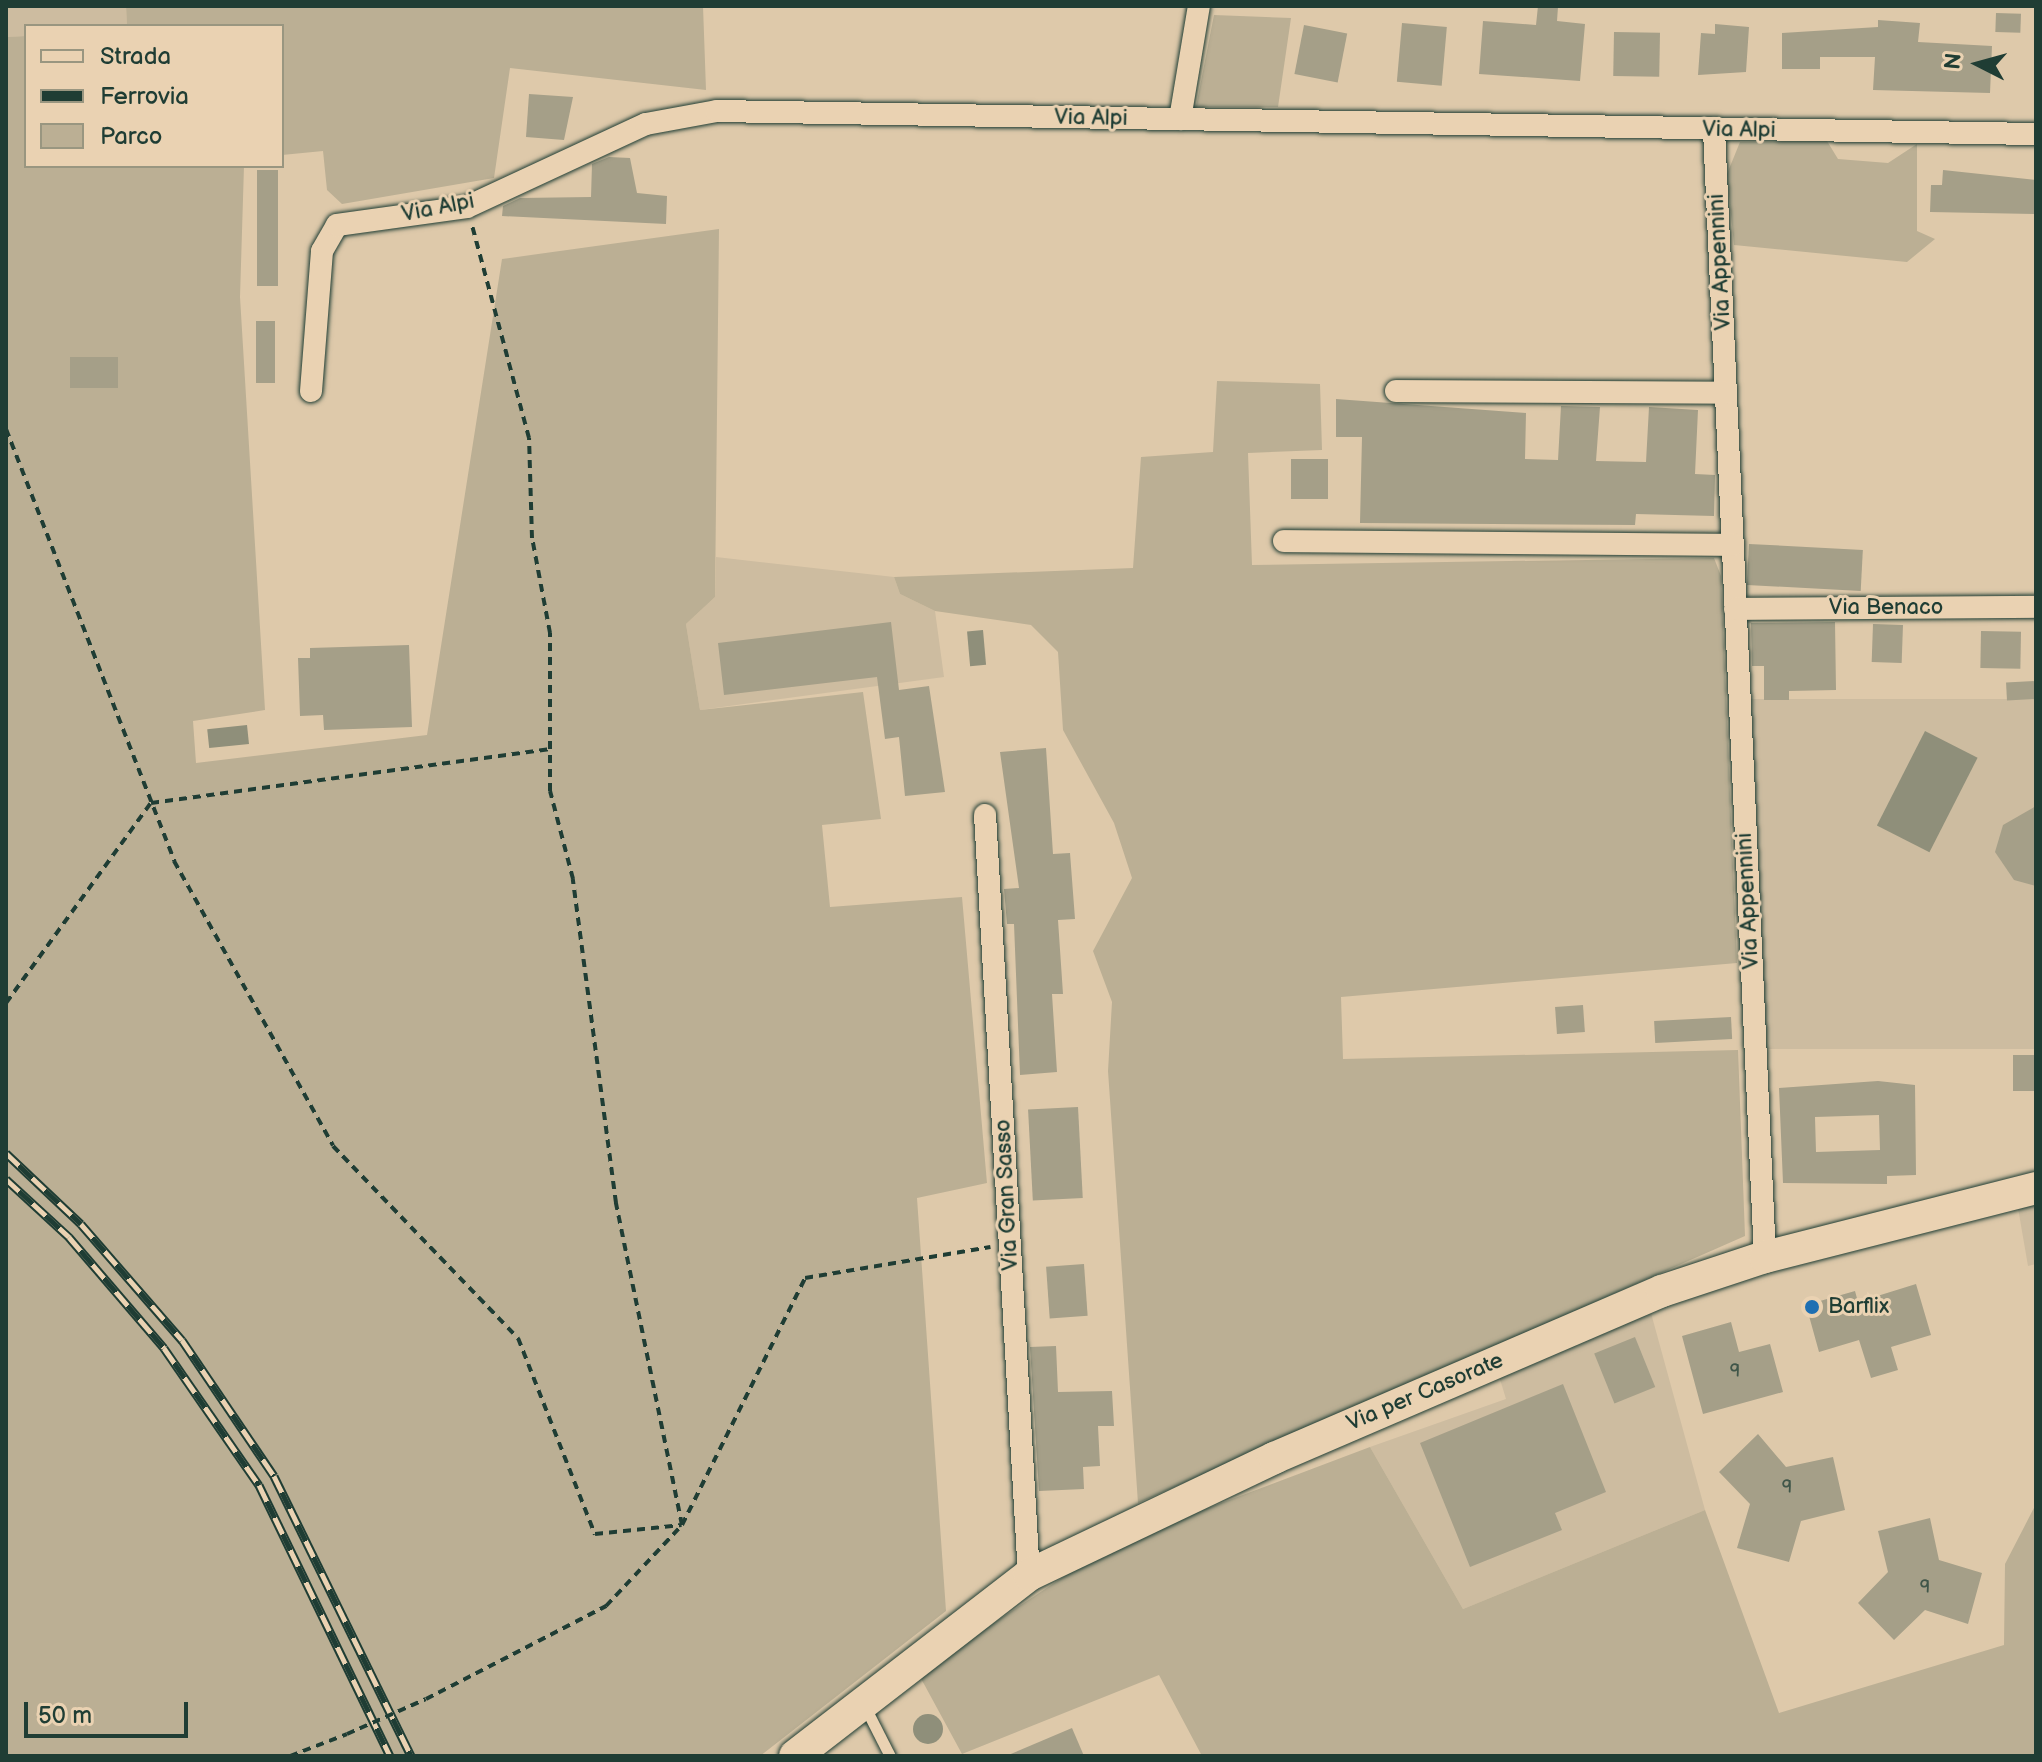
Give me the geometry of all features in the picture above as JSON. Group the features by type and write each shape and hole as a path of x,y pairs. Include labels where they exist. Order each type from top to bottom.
{"street":[{"path":"1180,119 1199,6"},
{"name":"Via Alpi","path":"311,391 328,235 337,225 467,207 646,124 717,111 2036,134"},
{"name":"Via Appennini","path":"1714,130 1765,1257"},
{"path":"1396,391 1726,393"},
{"path":"1284,541 1733,545"},
{"name":"Via Benaco","path":"1735,609 2036,607"},
{"name":"Via Gran Sasso","path":"985,815 1029,1575"},
{"name":"Via per Casorate","path":"795,1756 1029,1575 1357,1421 1662,1291 1765,1257 2036,1188"}],"lane":[{"path":"863,1703 890,1756"}],"path":[{"path":"467,207 529,438 532,538 550,633 550,791 573,879 616,1203 682,1525"},
{"path":"6,429 174,861 333,1146 518,1338 595,1534 682,1525"},
{"path":"6,1003 151,803 550,749"},
{"path":"290,1756 426,1699 606,1606 682,1525 805,1278 1009,1243"}],"shaded area":[{"path":"6,6 126,6 127,24 24,24 24,36 6,37"},
{"path":"716,557 894,577 900,594 935,611 944,677 700,710 686,624 715,597"},
{"path":"983,630 986,665 970,666 967,631"},
{"path":"1750,699 2036,699 2036,1049 1750,1049"},
{"path":"247,725 249,744 209,748 207,729"},
{"path":"1925,731 1978,758 1929,852 1877,825"},
{"path":"2036,1204 2036,1264 2028,1266 2018,1208"},
{"path":"1651,1313 1705,1510 1463,1609 1370,1447 1506,1399 1499,1376"},
{"path":"928,1714 939,1718 943,1729 939,1740 928,1744 917,1740 913,1729 917,1718"}],"green space":[{"path":"126,6 703,6 706,90 510,68 494,178 342,204 327,190 323,151 284,155 284,24 127,24"},
{"path":"1214,15 1291,18 1278,107 1196,107"},
{"path":"24,36 24,168 244,168 240,297 265,710 193,721 196,763 427,735 502,259 719,229 715,597 686,624 700,710 863,692 881,819 822,825 830,907 962,897 987,1183 917,1198 946,1611 760,1756 6,1756 6,37"},
{"path":"1827,141 1838,159 1888,163 1917,144 1917,231 1935,239 1907,262 1734,245 1727,174 1740,142"},
{"path":"1217,381 1320,384 1322,450 1248,453 1252,565 1714,558 1721,576 1737,963 1341,997 1343,1059 1738,1050 1745,1236 1138,1503 1108,1071 1112,1002 1093,951 1132,878 1114,823 1063,730 1058,652 1031,625 935,611 900,594 894,577 1133,568 1141,457 1213,452"},
{"path":"1370,1447 1463,1609 1705,1510 1779,1713 2004,1645 2005,1564 2036,1504 2036,1756 1202,1756 1159,1675 962,1754 918,1673 1115,1543"}],"building":[{"path":"1538,6 1558,7 1557,21 1585,24 1580,81 1479,74 1483,21 1536,25"},
{"path":"1996,13 2021,14 2020,33 1995,32"},
{"path":"1878,20 1920,23 1918,42 1992,46 1990,93 1873,90 1875,57 1820,57 1820,69 1782,69 1782,33 1878,27"},
{"path":"1402,23 1447,27 1442,86 1397,82"},
{"path":"1715,24 1749,27 1746,72 1698,75 1701,33 1715,34"},
{"path":"1304,25 1347,33 1338,82 1294,74"},
{"path":"1614,32 1660,33 1659,77 1613,76"},
{"path":"529,94 573,97 564,140 526,137"},
{"path":"609,157 630,158 637,193 667,196 666,224 502,216 503,206 520,198 591,197 592,164"},
{"path":"257,170 278,170 278,286 257,286"},
{"path":"1943,170 2036,180 2036,214 1930,212 1931,185 1942,185"},
{"path":"256,321 275,321 275,383 256,383"},
{"path":"70,357 118,357 118,388 70,388"},
{"path":"1336,399 1526,413 1525,459 1558,460 1561,406 1600,407 1596,461 1646,462 1649,407 1698,410 1695,474 1715,475 1714,516 1636,514 1635,525 1360,523 1362,437 1336,437"},
{"path":"1291,459 1328,459 1328,499 1291,499"},
{"path":"1749,544 1863,550 1861,591 1747,585"},
{"path":"891,622 899,690 929,686 945,792 905,796 899,737 885,739 877,677 724,695 718,643"},
{"path":"1835,622 1836,690 1789,691 1789,700 1764,700 1764,666 1752,666 1751,623"},
{"path":"1873,624 1903,625 1902,663 1872,662"},
{"path":"1981,631 2021,632 2020,669 1980,668"},
{"path":"409,645 412,727 324,730 323,715 300,716 298,658 310,658 310,648"},
{"path":"2035,681 2036,699 2007,700 2006,683"},
{"path":"1046,748 1053,854 1070,853 1075,919 1058,920 1063,994 1052,994 1057,1072 1020,1075 1014,924 1007,924 1004,889 1019,888 1000,752"},
{"path":"2036,806 2036,886 2014,880 1995,852 2003,825"},
{"path":"1583,1005 1585,1032 1557,1034 1555,1007"},
{"path":"1731,1017 1732,1039 1655,1043 1654,1021"},
{"path":"2013,1055 2036,1055 2036,1091 2013,1091"},
{"path":"1878,1081 1915,1085 1916,1175 1887,1176 1887,1184 1783,1183 1779,1088","holes":["1879,1115 1880,1150 1816,1152 1815,1117"]},
{"path":"1078,1107 1083,1198 1033,1200 1028,1110"},
{"path":"1084,1264 1088,1316 1050,1319 1046,1267"},
{"path":"1916,1284 1931,1335 1891,1347 1898,1370 1871,1378 1859,1340 1819,1352 1806,1305 1855,1291 1858,1302"},
{"path":"1731,1322 1739,1352 1770,1344 1783,1392 1703,1414 1682,1336"},
{"path":"1635,1337 1655,1387 1614,1404 1594,1353"},
{"path":"1056,1346 1058,1392 1112,1391 1114,1426 1098,1426 1100,1466 1083,1467 1084,1489 1039,1491 1030,1347"},
{"path":"1563,1384 1606,1492 1555,1513 1562,1530 1470,1567 1420,1443"},
{"path":"1758,1434 1786,1467 1833,1457 1845,1510 1801,1521 1789,1562 1737,1548 1750,1504 1719,1472"},
{"path":"1930,1518 1939,1560 1982,1573 1968,1624 1925,1610 1894,1640 1858,1603 1888,1572 1878,1531"},
{"path":"1072,1728 1084,1756 1006,1756"}],"railway":[{"path":"6,1153 81,1224 182,1340 274,1476 411,1756"},
{"path":"6,1179 69,1237 164,1348 259,1485 390,1756"}],"place":[{"name":"Barflix","path":"1812,1307"}]}
